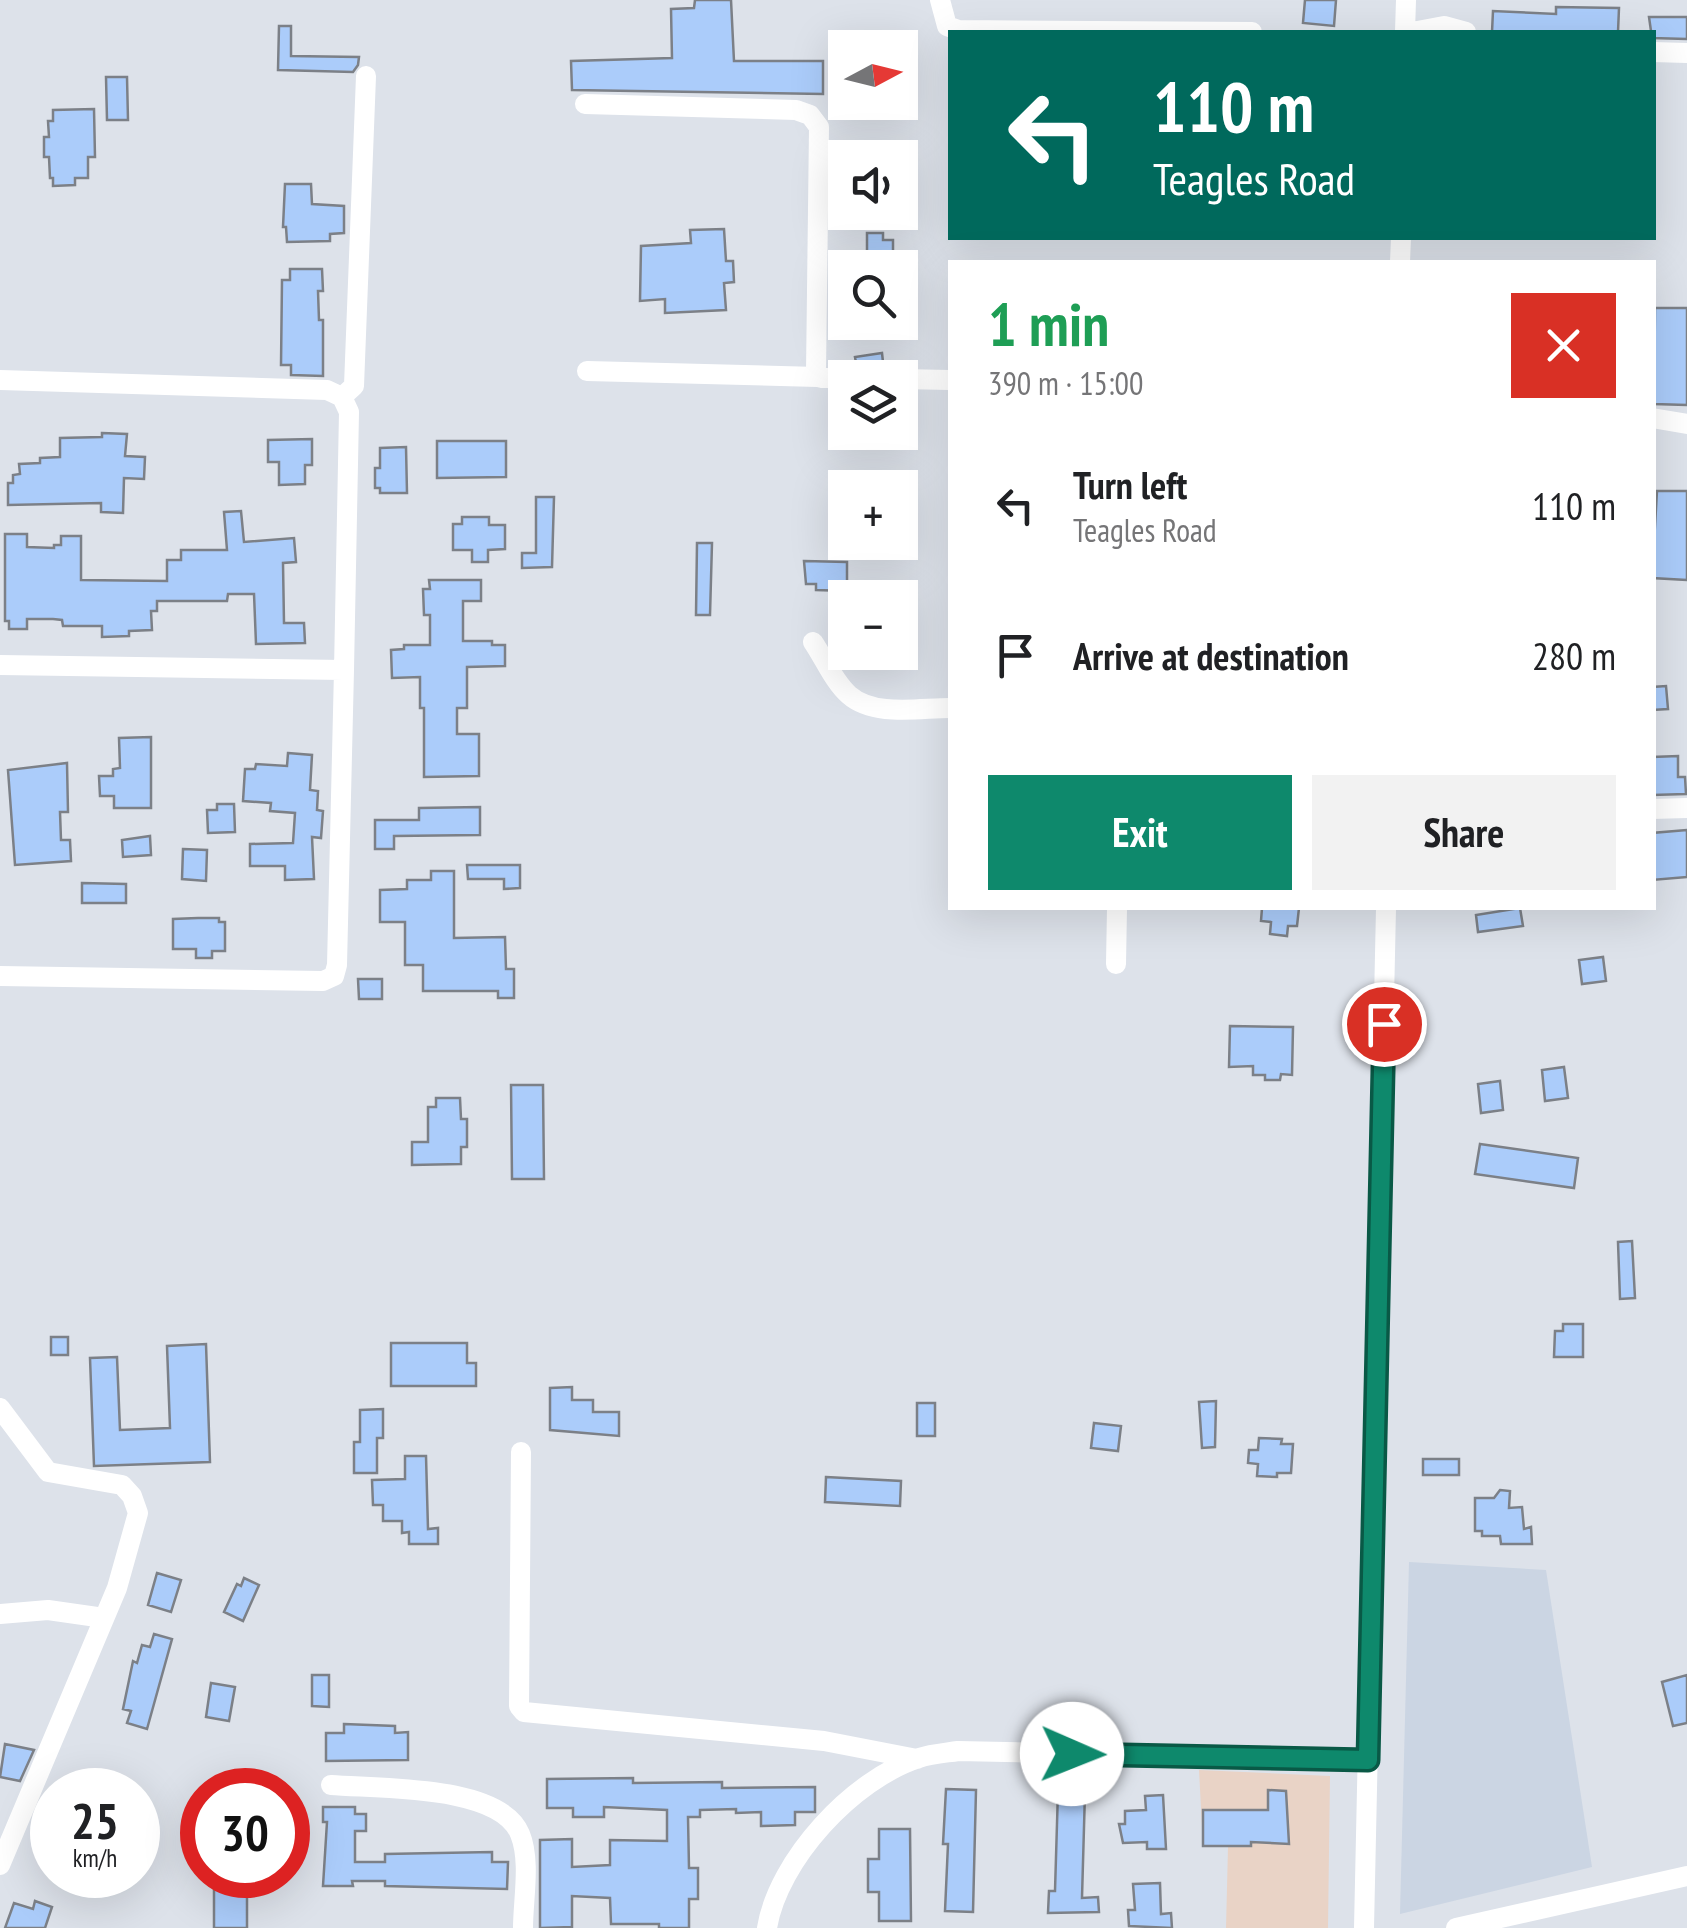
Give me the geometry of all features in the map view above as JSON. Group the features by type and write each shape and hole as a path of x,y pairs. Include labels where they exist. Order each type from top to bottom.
{"street":[{"path":"940,0 946,26 958,30"},
{"path":"1406,0 1408,30"},
{"path":"1420,30 1444,26 1459,30"},
{"path":"1656,52 1687,53"},
{"path":"342,397 354,386 366,76"},
{"path":"585,104 796,110 810,115 819,127 818,377"},
{"path":"588,371 828,377"},
{"path":"918,379 948,380"},
{"path":"0,380 327,390 342,397 349,412 338,965 334,976 323,981 0,976"},
{"path":"1656,419 1687,424"},
{"path":"813,642 846,693 863,704 882,708 948,708"},
{"path":"0,665 344,670"},
{"path":"1656,809 1687,808"},
{"path":"1116,964 1118,910"},
{"path":"1364,1928 1386,910"},
{"path":"0,1408 48,1472 122,1485 132,1496 138,1513 116,1588 0,1866"},
{"path":"521,1452 519,1706 524,1712 824,1741 916,1758 958,1751 1368,1760"},
{"path":"0,1614 48,1610 104,1618"},
{"path":"766,1928 782,1877 814,1834 865,1787 916,1758"},
{"path":"330,1785 452,1795 484,1802 509,1817 520,1834 524,1855 523,1928"},
{"path":"1456,1928 1687,1876"}],"shaded area":[{"path":"1409,1562 1546,1570 1592,1867 1400,1914"},
{"path":"1199,1770 1330,1776 1328,1928 1226,1928 1228,1847 1203,1846"}],"building":[{"path":"695,0 731,0 734,61 823,61 823,94 572,90 571,61 672,58 671,9 694,8"},
{"path":"1305,0 1336,0 1334,26 1303,23"},
{"path":"1556,7 1619,8 1618,30 1492,30 1493,11 1556,14"},
{"path":"1649,17 1687,17 1687,39 1656,38 1656,30 1651,30"},
{"path":"279,26 291,26 291,56 359,57 358,65 353,72 278,70"},
{"path":"106,77 127,77 128,120 107,120"},
{"path":"94,109 95,157 88,157 88,178 75,178 75,185 53,186 49,157 44,157 44,137 49,137 48,121 53,121 53,110"},
{"path":"285,184 311,184 312,204 344,206 344,233 330,234 330,241 287,242 283,227"},
{"path":"724,229 726,261 733,261 734,282 724,283 726,310 665,313 665,299 640,301 641,246 691,243 690,230"},
{"path":"867,233 883,233 883,240 893,240 893,250 867,250"},
{"path":"290,269 322,269 323,291 318,291 319,320 323,320 323,376 291,375 291,365 281,365 282,280 290,280"},
{"path":"1656,308 1687,308 1687,405 1656,404"},
{"path":"882,353 883,360 856,360 855,357"},
{"path":"102,433 127,434 125,456 145,457 144,479 124,478 123,513 101,512 101,503 8,505 8,483 13,483 13,475 20,474 19,464 60,457 60,438 102,437"},
{"path":"312,439 312,465 305,465 305,484 279,485 279,462 268,462 268,440"},
{"path":"437,441 506,441 506,477 437,478"},
{"path":"406,447 407,493 380,493 380,488 375,488 375,468 380,468 380,448"},
{"path":"1657,491 1687,491 1687,580 1656,578"},
{"path":"536,497 554,497 552,567 522,568 522,553 536,553"},
{"path":"241,511 244,542 294,538 296,562 283,563 284,623 304,623 305,643 256,644 254,594 228,594 227,601 157,601 157,611 151,611 152,630 129,631 129,636 102,637 102,626 63,626 62,620 27,619 27,629 9,629 9,621 5,621 5,534 27,534 27,547 54,548 61,545 61,536 81,536 81,580 167,581 167,560 181,560 181,550 227,550 224,512"},
{"path":"462,517 489,517 489,525 505,525 505,549 488,550 488,562 472,562 472,550 453,550 453,524 462,524"},
{"path":"697,543 712,543 710,615 696,615"},
{"path":"804,561 847,562 847,580 828,580 828,590 806,584"},
{"path":"429,580 481,580 481,601 463,601 463,641 505,645 505,666 467,667 467,708 457,708 457,734 479,734 479,776 424,777 420,677 392,678 391,650 404,649 404,645 430,645 430,615 424,615 423,589 430,589"},
{"path":"1666,686 1668,709 1656,710 1656,687"},
{"path":"151,737 151,808 114,808 114,796 100,796 99,776 113,776 113,769 120,768 119,738"},
{"path":"288,753 312,755 310,790 318,791 317,810 323,811 321,838 312,837 314,879 285,880 285,866 250,866 250,844 293,843 295,813 270,811 271,803 243,801 245,769 255,769 256,764 287,766"},
{"path":"1678,756 1678,777 1685,777 1686,794 1656,795 1656,757"},
{"path":"67,763 68,812 60,812 61,840 70,840 71,861 15,865 8,770"},
{"path":"217,804 234,804 235,832 208,833 207,810 217,810"},
{"path":"480,807 480,835 394,836 394,849 375,849 375,820 419,820 419,808"},
{"path":"1687,830 1687,877 1656,880 1656,833"},
{"path":"150,836 151,855 123,857 122,840"},
{"path":"183,849 207,850 206,881 182,879"},
{"path":"467,865 520,865 520,888 504,889 504,879 468,879"},
{"path":"431,871 454,871 454,938 505,937 506,969 514,969 514,998 498,998 498,991 423,991 423,965 405,965 405,922 380,922 380,890 407,889 407,880 431,880"},
{"path":"82,883 126,884 126,903 82,903"},
{"path":"1262,910 1299,910 1297,926 1288,926 1287,936 1270,934 1271,922 1261,921"},
{"path":"1520,910 1523,926 1478,932 1476,915"},
{"path":"219,918 219,922 225,922 225,951 212,951 212,958 196,958 196,949 173,949 173,919"},
{"path":"1603,957 1606,981 1582,984 1579,960"},
{"path":"358,979 382,979 382,999 359,999"},
{"path":"1230,1026 1293,1027 1292,1075 1265,1080 1265,1075 1253,1075 1253,1066 1229,1067"},
{"path":"1564,1067 1568,1098 1545,1101 1542,1070"},
{"path":"1500,1081 1503,1110 1481,1113 1478,1084"},
{"path":"511,1085 543,1085 544,1179 512,1179"},
{"path":"436,1098 460,1098 461,1119 467,1119 467,1147 461,1147 461,1164 412,1165 412,1142 428,1142 428,1107 436,1107"},
{"path":"1480,1144 1578,1158 1574,1188 1475,1174"},
{"path":"1632,1241 1635,1298 1620,1299 1618,1242"},
{"path":"1563,1324 1583,1324 1583,1357 1554,1357 1555,1331 1563,1331"},
{"path":"51,1337 68,1337 68,1355 51,1355"},
{"path":"391,1343 467,1343 467,1363 476,1363 476,1386 391,1386"},
{"path":"206,1344 210,1462 94,1466 90,1358 117,1357 120,1430 170,1428 167,1346"},
{"path":"572,1387 572,1400 593,1400 593,1412 619,1412 619,1436 550,1430 550,1388"},
{"path":"1216,1401 1215,1447 1202,1448 1199,1402"},
{"path":"917,1403 935,1403 935,1436 917,1436"},
{"path":"383,1409 383,1438 377,1438 377,1473 354,1473 354,1442 360,1442 360,1410"},
{"path":"1094,1423 1121,1426 1118,1451 1091,1448"},
{"path":"1259,1438 1282,1439 1281,1444 1293,1444 1291,1473 1257,1476 1258,1464 1248,1463 1249,1450 1258,1450"},
{"path":"405,1456 426,1456 428,1529 438,1528 438,1544 409,1544 409,1532 402,1533 402,1521 383,1521 383,1505 373,1505 372,1480 405,1479"},
{"path":"1423,1459 1459,1459 1459,1475 1423,1475"},
{"path":"826,1477 901,1481 900,1506 825,1502"},
{"path":"1500,1490 1510,1491 1509,1508 1522,1507 1524,1529 1531,1527 1532,1544 1501,1544 1500,1536 1482,1536 1482,1531 1475,1531 1475,1498 1494,1498"},
{"path":"157,1573 181,1580 171,1612 148,1605"},
{"path":"244,1578 259,1585 243,1621 224,1612"},
{"path":"154,1634 172,1639 147,1729 127,1723 131,1711 123,1709 133,1661 137,1663 142,1645 150,1647"},
{"path":"312,1675 329,1675 329,1707 312,1706"},
{"path":"1687,1675 1687,1723 1673,1726 1662,1682"},
{"path":"211,1683 235,1687 229,1721 206,1717"},
{"path":"344,1724 395,1726 395,1733 408,1732 408,1760 326,1761 326,1733 344,1733"},
{"path":"5,1744 34,1750 20,1781 0,1777"},
{"path":"633,1778 633,1783 722,1782 722,1788 815,1787 815,1812 795,1812 795,1825 761,1826 761,1812 736,1813 736,1809 700,1810 700,1817 688,1817 689,1868 698,1868 698,1899 689,1899 689,1928 611,1924 610,1898 572,1896 572,1927 540,1928 540,1840 572,1839 572,1867 610,1865 610,1840 667,1841 667,1810 604,1807 604,1817 573,1817 573,1808 547,1808 547,1779"},
{"path":"946,1789 976,1790 973,1912 945,1911"},
{"path":"1058,1790 1085,1792 1082,1898 1098,1897 1099,1912 1048,1913 1049,1891 1055,1891"},
{"path":"1268,1790 1286,1791 1289,1844 1203,1846 1203,1810 1268,1810"},
{"path":"1163,1795 1166,1849 1147,1849 1147,1842 1123,1843 1119,1824 1125,1824 1125,1811 1146,1810 1145,1796"},
{"path":"323,1807 355,1807 355,1814 366,1814 366,1831 355,1831 355,1862 385,1862 385,1854 492,1852 492,1862 508,1862 507,1889 385,1886 385,1881 323,1886 327,1822 323,1822"},
{"path":"879,1829 910,1829 911,1921 879,1921 879,1892 868,1892 868,1859 879,1859"},
{"path":"1160,1883 1161,1914 1171,1913 1172,1928 1129,1926 1128,1910 1135,1910 1133,1884"},
{"path":"214,1898 247,1898 247,1928 214,1928"},
{"path":"35,1901 52,1907 45,1928 5,1928 14,1903 33,1909"}],"route":[{"path":"1072,1754 1368,1760 1384,1024"}]}
